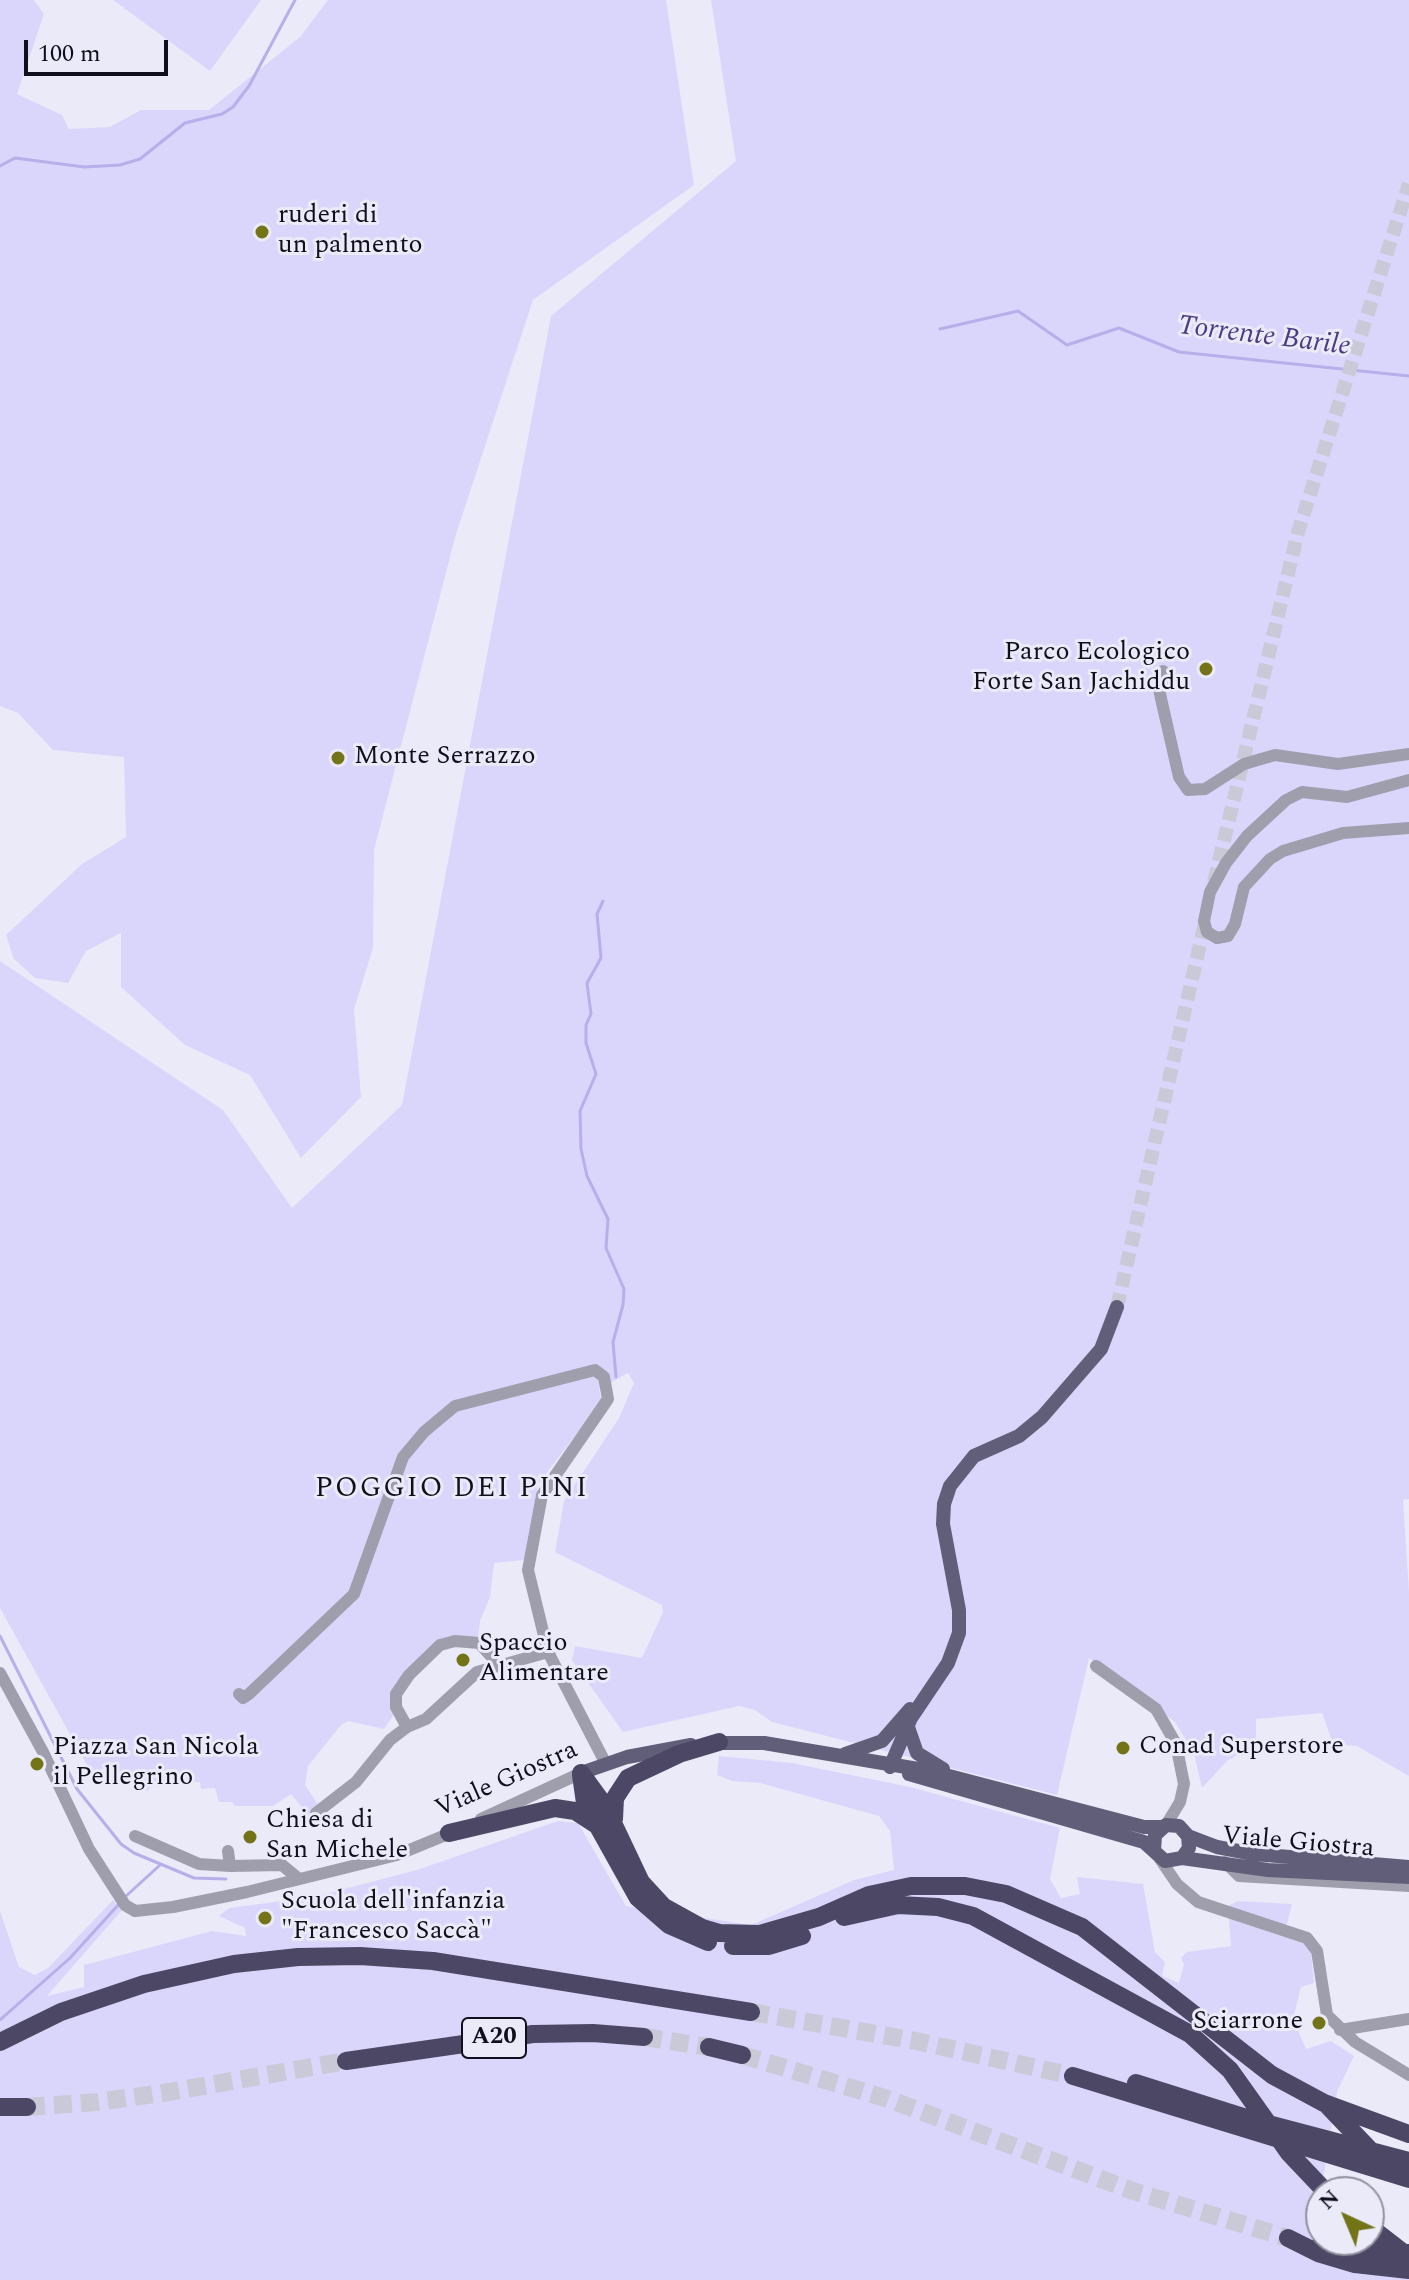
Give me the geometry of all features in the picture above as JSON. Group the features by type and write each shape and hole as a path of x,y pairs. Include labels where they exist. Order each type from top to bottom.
{"highway":[{"path":"609,1829 615,1798 628,1778 679,1754 719,1742"},
{"path":"581,1773 638,1898 680,1932 710,1943 758,1947 790,1940 869,1895 911,1886 965,1886 1022,1899 1082,1927 1252,2061 1324,2103 1409,2134"},
{"path":"449,1833 555,1808 583,1814 609,1829"},
{"path":"821,1922 874,1908 926,1905 973,1916 1066,1964 1190,2034 1230,2070 1289,2153 1311,2176"},
{"path":"0,2042 92,2000 203,1969 268,1959 327,1956 395,1958 477,1968 751,2012"},
{"name":"A20","path":"346,2061 533,2034 593,2033 644,2037"},
{"path":"709,2047 742,2055"},
{"path":"1079,2078 1129,2087 1409,2161"},
{"path":"1168,2099 1206,2119 1409,2179"},
{"path":"1324,2103 1409,2191"},
{"path":"0,2107 27,2107"},
{"path":"1288,2238 1305,2244"},
{"path":"1385,2238 1409,2255"},
{"path":"1385,2253 1409,2255"},
{"path":"1335,2256 1355,2264 1409,2270"}],"main road":[{"path":"838,1756 875,1746 892,1731 948,1663 959,1633 959,1610 943,1524 944,1504 950,1486 974,1456 1019,1436 1042,1417 1101,1349 1117,1307"},
{"path":"890,1767 927,1691"},
{"path":"908,1727 917,1753 980,1785"},
{"path":"890,1767 887,1745 892,1731"},
{"name":"Viale Giostra","path":"581,1773 650,1752 719,1742 764,1743 890,1767 930,1771 1144,1827 1164,1826"},
{"name":"Viale Giostra","path":"890,1767 925,1781 1144,1842 1157,1855"},
{"path":"1164,1826 1186,1833 1189,1848 1181,1859 1157,1855 1155,1835 1164,1826"},
{"name":"Viale Giostra","path":"1186,1833 1217,1847 1254,1854 1409,1867"},
{"name":"Viale Giostra","path":"1181,1859 1225,1862 1268,1870 1409,1877"}],"street":[{"path":"1163,671 1167,679 1159,689 1179,777 1188,790 1205,789 1244,764 1275,755 1338,764 1409,754"},
{"path":"1409,780 1347,797 1302,792 1286,800 1247,836 1226,863 1210,892 1204,921 1207,932 1217,938 1228,936 1244,887 1270,859 1283,851 1343,833 1409,828"},
{"path":"239,1694 243,1698 249,1694 354,1594 403,1457 424,1432 455,1406 595,1370 604,1377 608,1399 590,1430 561,1463 542,1495 528,1570 548,1652 606,1764"},
{"path":"407,1727 396,1707 396,1694 409,1675 440,1645 455,1641 479,1643 499,1665"},
{"path":"316,1813 356,1782 381,1749 407,1727 426,1719 477,1672 548,1652"},
{"path":"1096,1666 1156,1709 1164,1719 1183,1769 1180,1802 1186,1833"},
{"name":"Viale Giostra","path":"0,1673 43,1752 89,1849 125,1905 135,1911 148,1912 397,1855 581,1773"},
{"path":"1164,1826 1180,1802"},
{"path":"135,1836 199,1864 282,1865 299,1879"},
{"path":"228,1851 230,1866"},
{"path":"1157,1855 1177,1884 1203,1904 1307,1938 1318,1956 1324,2010 1340,2030 1409,2075"},
{"path":"1177,1884 1181,1859"},
{"path":"1225,1862 1239,1876 1409,1886"},
{"path":"1340,2030 1409,2016"}],"shaded area":[{"path":"0,0 34,0 44,14 17,94 62,115 69,129 110,127 141,110 209,110 300,37 328,0 666,0 694,185 533,300 456,534 374,850 373,948 354,1009 361,1097 301,1158 250,1075 185,1045 121,987 121,933 86,951 68,983 35,978 14,959 6,935 82,864 126,837 124,757 53,750 18,713 0,706"},
{"path":"113,0 261,0 210,71"},
{"path":"711,0 1409,0 1409,1499 1403,1500 1409,1592 1409,1776 1357,1746 1333,1744 1322,1713 1256,1719 1256,1744 1227,1761 1202,1788 1194,1753 1175,1722 1089,1658 1057,1795 772,1722 755,1710 739,1706 623,1732 572,1660 575,1646 642,1658 663,1612 662,1605 555,1552 564,1501 619,1418 634,1383 628,1373 599,1389 602,1401 538,1484 524,1560 494,1563 490,1597 480,1621 478,1639 452,1639 392,1700 393,1716 384,1729 348,1721 341,1725 308,1766 305,1785 319,1806 309,1816 291,1794 273,1806 235,1806 232,1802 219,1802 215,1788 201,1789 200,1782 164,1783 163,1787 150,1787 148,1791 131,1788 133,1780 117,1775 108,1766 92,1774 0,1608 0,961 223,1110 292,1208 402,1105 551,316 736,161"},
{"path":"719,1756 792,1763 910,1787 1060,1828 1050,1879 1061,1898 1080,1894 1077,1877 1143,1884 1155,1952 1165,1962 1162,1976 1179,1983 1184,1964 1181,1958 1187,1952 1231,1946 1228,1906 1238,1901 1292,1904 1284,1936 1303,1941 1311,1953 1314,1983 1301,1987 1293,2019 1306,2049 1331,2041 1354,2056 1337,2092 1324,2176 1305,2176 1305,2256 1385,2256 1385,2250 1409,2268 1409,2280 0,2280 0,1911 19,1967 35,1975 48,1968 113,1900 122,1910 47,1996 84,1987 84,1965 212,1931 246,1936 245,1928 219,1916 229,1908 313,1897 417,1870 558,1821 578,1823 626,1906 751,1925 854,1880 894,1870 890,1831 879,1816 760,1783 732,1781 717,1775"}],"waterway":[{"path":"0,166 15,158 84,167 120,165 140,159 185,123 222,114 233,107 249,86 295,0"},
{"name":"Torrente Barile","path":"940,329 1018,311 1067,345 1119,328 1179,352 1409,376"},
{"path":"603,901 597,914 601,958 587,983 591,1014 586,1025 586,1043 596,1074 580,1111 581,1149 587,1176 608,1219 606,1248 624,1289 613,1342 616,1377"},
{"path":"0,1636 77,1789 121,1844 134,1853 194,1878 226,1879"},
{"path":"125,1897 160,1865"},
{"path":"0,2020 70,1958 120,1903"}],"tunnel":[{"path":"1214,882 1298,532 1409,184"},
{"path":"1117,1307 1206,918"},
{"path":"751,2012 916,2041 1073,2076"},
{"path":"644,2037 709,2047"},
{"path":"742,2055 888,2099 1133,2191 1288,2238"},
{"path":"27,2107 169,2092 346,2061"}],"place":[{"name":"ruderi di un palmento","path":"262,232"},
{"name":"Parco Ecologico Forte San Jachiddu","path":"1206,669"},
{"name":"Monte Serrazzo","path":"338,758"},
{"name":"Spaccio Alimentare","path":"463,1660"},
{"name":"Conad Superstore","path":"1123,1748"},
{"name":"Piazza San Nicola il Pellegrino","path":"37,1764"},
{"name":"Chiesa di San Michele","path":"250,1837"},
{"name":"Scuola dell'infanzia \"Francesco Saccà\"","path":"265,1918"},
{"name":"Sciarrone","path":"1319,2023"}],"district":[{"name":"POGGIO DEI PINI","path":"452,1491"}]}
